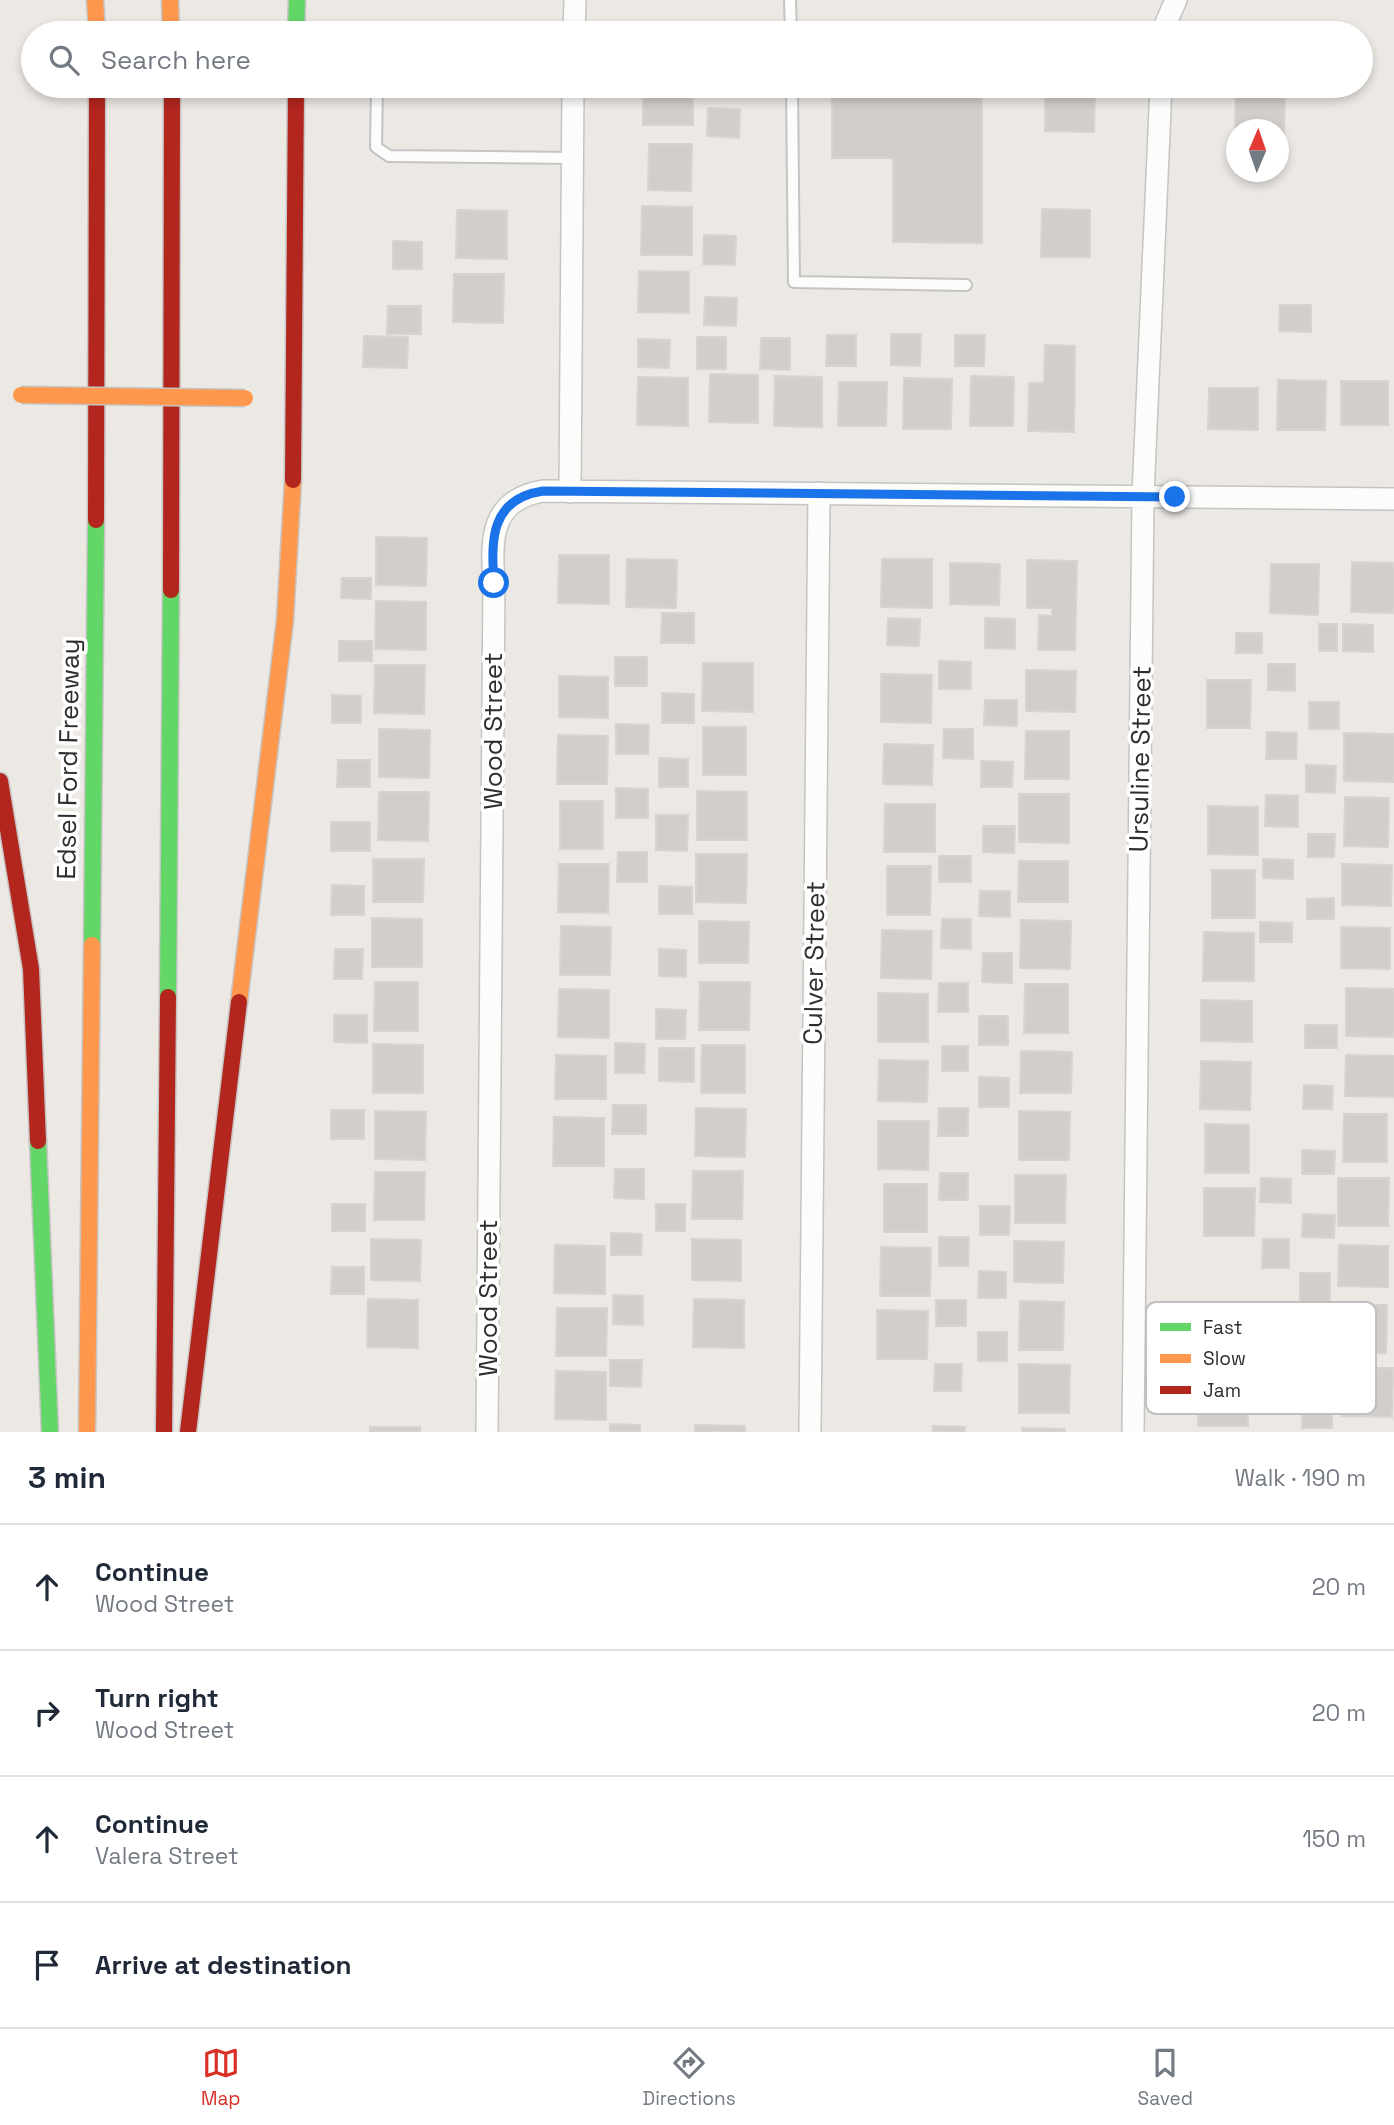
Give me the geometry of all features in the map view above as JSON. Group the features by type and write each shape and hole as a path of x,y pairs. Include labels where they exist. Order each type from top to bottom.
{"highway":[{"path":"95,0 96,21"},
{"path":"170,0 171,21"},
{"path":"296,21 297,0"},
{"name":"Edsel Ford Freeway","path":"87,1432 97,382 97,98"},
{"path":"164,1432 173,374 172,98"},
{"path":"188,1432 285,620 293,523 296,98"},
{"path":"278,380 294,359"},
{"path":"13,393 252,396"},
{"path":"0,781 31,969 50,1432"}],"street":[{"path":"574,21 575,0"},
{"path":"1167,21 1176,0"},
{"path":"570,492 573,98"},
{"name":"Ursuline Street","path":"1133,1432 1143,496 1160,98"},
{"name":"Wood Street","path":"487,1432 493,534 506,509 522,497 543,491 1394,499"},
{"name":"Culver Street","path":"810,1432 819,494"}],"lane":[{"path":"790,0 791,21"},
{"path":"377,98 376,147 389,156 573,159"},
{"path":"792,98 794,282 966,285"}],"building":[{"path":"643,98 693,98 693,125 643,125"},
{"path":"832,98 982,98 982,243 893,242 893,158 832,158"},
{"path":"1045,98 1095,98 1094,132 1045,131"},
{"path":"1236,98 1285,98 1284,119 1235,119"},
{"path":"708,108 740,109 739,138 707,136"},
{"path":"649,144 692,144 691,191 648,190"},
{"path":"642,206 692,207 692,255 641,255"},
{"path":"1042,209 1090,210 1090,257 1041,257"},
{"path":"457,210 507,211 507,259 456,258"},
{"path":"704,235 736,236 735,265 703,264"},
{"path":"393,241 422,242 422,269 393,269"},
{"path":"639,271 689,272 689,313 638,312"},
{"path":"454,274 504,274 503,323 453,322"},
{"path":"705,297 737,298 736,326 704,325"},
{"path":"1280,305 1311,305 1311,332 1279,331"},
{"path":"388,306 421,306 421,334 387,334"},
{"path":"891,334 921,334 920,366 891,365"},
{"path":"827,335 856,335 856,366 826,366"},
{"path":"955,335 985,335 984,366 955,366"},
{"path":"364,336 408,337 407,368 363,367"},
{"path":"697,337 726,337 726,369 697,369"},
{"path":"761,338 790,338 790,370 760,369"},
{"path":"638,339 670,340 669,368 638,367"},
{"path":"1045,345 1075,346 1074,432 1028,431 1029,383 1044,383"},
{"path":"710,374 758,375 758,423 709,422"},
{"path":"775,376 822,377 822,427 774,426"},
{"path":"971,376 1014,377 1013,426 970,426"},
{"path":"638,377 688,378 688,426 637,425"},
{"path":"904,378 952,379 951,429 903,429"},
{"path":"1278,380 1326,381 1325,430 1277,430"},
{"path":"1341,381 1388,381 1388,425 1341,425"},
{"path":"839,382 887,382 886,426 838,426"},
{"path":"1209,388 1258,388 1258,430 1208,429"},
{"path":"376,537 427,538 426,586 376,585"},
{"path":"559,555 609,555 609,604 558,603"},
{"path":"627,559 677,560 676,608 626,607"},
{"path":"882,559 932,559 932,608 881,607"},
{"path":"1027,560 1077,561 1075,650 1038,650 1039,615 1052,616 1052,608 1027,608"},
{"path":"1352,562 1394,563 1394,613 1351,612"},
{"path":"950,563 1000,564 999,605 950,604"},
{"path":"1271,564 1319,564 1318,615 1270,613"},
{"path":"342,578 371,578 371,599 341,598"},
{"path":"376,601 426,602 426,650 375,649"},
{"path":"662,613 694,613 694,643 661,643"},
{"path":"888,618 920,619 919,646 887,645"},
{"path":"985,618 1015,619 1015,649 985,648"},
{"path":"1319,624 1337,624 1337,651 1319,651"},
{"path":"1343,624 1373,625 1373,652 1343,651"},
{"path":"1236,633 1262,633 1262,653 1236,653"},
{"path":"339,641 372,641 372,661 339,661"},
{"path":"615,657 647,657 647,686 615,686"},
{"path":"939,661 971,662 971,689 939,689"},
{"path":"703,663 753,663 753,712 702,711"},
{"path":"1268,664 1295,664 1295,691 1268,690"},
{"path":"375,665 425,665 424,714 374,713"},
{"path":"1026,670 1076,671 1075,712 1026,711"},
{"path":"881,674 932,675 931,723 881,722"},
{"path":"559,676 608,677 608,718 559,717"},
{"path":"1207,680 1251,680 1250,728 1207,728"},
{"path":"662,693 694,694 694,723 662,723"},
{"path":"332,695 361,696 361,723 332,723"},
{"path":"985,700 1017,700 1017,726 984,725"},
{"path":"1309,702 1339,702 1339,729 1309,729"},
{"path":"616,724 649,725 648,754 616,754"},
{"path":"703,727 746,727 746,775 703,775"},
{"path":"379,729 430,730 429,778 379,777"},
{"path":"944,729 973,729 973,759 943,758"},
{"path":"1026,731 1069,731 1069,779 1025,779"},
{"path":"1267,732 1297,733 1296,759 1266,759"},
{"path":"1344,733 1394,734 1394,782 1344,781"},
{"path":"558,735 608,736 607,784 557,784"},
{"path":"884,744 933,745 932,785 883,784"},
{"path":"659,758 688,759 688,787 659,787"},
{"path":"338,760 370,760 370,787 337,787"},
{"path":"981,761 1013,762 1012,787 981,787"},
{"path":"1306,765 1336,766 1335,793 1306,792"},
{"path":"616,788 648,789 648,818 616,818"},
{"path":"697,791 747,792 747,840 697,840"},
{"path":"379,792 429,792 428,841 378,840"},
{"path":"1019,794 1069,794 1069,843 1019,842"},
{"path":"1266,795 1298,796 1298,827 1265,826"},
{"path":"1345,797 1389,798 1388,847 1344,846"},
{"path":"560,801 603,801 603,849 560,849"},
{"path":"885,804 935,804 935,852 884,852"},
{"path":"1208,806 1258,807 1258,855 1208,854"},
{"path":"656,815 688,815 687,851 656,850"},
{"path":"331,822 370,822 370,851 331,851"},
{"path":"983,826 1015,826 1014,853 983,852"},
{"path":"1308,834 1335,834 1334,857 1308,857"},
{"path":"618,852 647,852 647,882 617,882"},
{"path":"696,854 747,854 746,903 696,902"},
{"path":"939,856 971,856 971,882 939,882"},
{"path":"373,859 424,859 423,902 373,902"},
{"path":"1263,859 1293,860 1293,879 1263,878"},
{"path":"1019,861 1068,861 1068,902 1018,902"},
{"path":"559,864 609,864 608,913 558,912"},
{"path":"1342,864 1392,865 1391,906 1342,905"},
{"path":"887,866 931,866 930,915 887,915"},
{"path":"1212,870 1255,870 1255,918 1212,918"},
{"path":"332,885 364,886 364,915 331,915"},
{"path":"659,886 692,887 692,914 659,914"},
{"path":"980,891 1010,891 1010,917 979,916"},
{"path":"1334,898 1334,919 1307,919 1307,899"},
{"path":"372,918 422,919 422,967 372,967"},
{"path":"942,919 971,919 971,949 941,948"},
{"path":"1021,920 1071,921 1070,969 1020,968"},
{"path":"699,921 749,922 748,963 699,963"},
{"path":"1260,922 1292,923 1292,942 1260,942"},
{"path":"561,926 611,927 610,975 560,975"},
{"path":"1341,927 1390,928 1390,969 1341,968"},
{"path":"882,930 932,931 931,979 881,978"},
{"path":"1204,932 1254,933 1254,981 1203,981"},
{"path":"335,949 363,949 362,979 334,979"},
{"path":"659,949 686,950 686,977 659,976"},
{"path":"983,953 1012,953 1012,983 982,982"},
{"path":"375,982 418,982 418,1031 374,1031"},
{"path":"700,982 750,982 749,1030 699,1030"},
{"path":"939,983 968,983 968,1012 938,1012"},
{"path":"1025,984 1068,984 1068,1033 1024,1033"},
{"path":"1346,988 1394,989 1394,1037 1346,1036"},
{"path":"559,989 609,990 609,1038 558,1037"},
{"path":"878,993 928,994 928,1042 878,1042"},
{"path":"1201,1000 1252,1001 1252,1042 1201,1041"},
{"path":"656,1009 686,1010 685,1039 656,1039"},
{"path":"334,1015 367,1015 367,1043 334,1042"},
{"path":"979,1016 1008,1016 1008,1045 979,1045"},
{"path":"1305,1025 1337,1025 1337,1048 1305,1048"},
{"path":"615,1043 645,1044 644,1073 615,1073"},
{"path":"373,1044 423,1045 423,1093 373,1093"},
{"path":"702,1045 745,1045 745,1093 701,1093"},
{"path":"942,1046 968,1046 968,1071 942,1071"},
{"path":"659,1048 694,1048 694,1082 659,1081"},
{"path":"1021,1051 1072,1052 1071,1093 1020,1093"},
{"path":"556,1055 606,1056 606,1099 555,1099"},
{"path":"1346,1055 1394,1056 1394,1097 1345,1096"},
{"path":"879,1060 928,1061 927,1102 878,1101"},
{"path":"1201,1061 1251,1062 1250,1110 1200,1109"},
{"path":"979,1077 1009,1078 1009,1107 979,1107"},
{"path":"1304,1085 1333,1086 1332,1109 1303,1109"},
{"path":"613,1105 646,1105 646,1134 612,1134"},
{"path":"696,1108 746,1109 745,1157 695,1156"},
{"path":"939,1108 968,1108 968,1136 938,1136"},
{"path":"331,1110 364,1110 364,1139 331,1139"},
{"path":"375,1111 426,1112 425,1160 375,1159"},
{"path":"1019,1111 1070,1112 1069,1160 1019,1160"},
{"path":"1344,1114 1387,1114 1387,1162 1343,1162"},
{"path":"554,1117 604,1118 604,1166 553,1166"},
{"path":"878,1121 929,1121 928,1170 878,1169"},
{"path":"1205,1124 1249,1125 1249,1173 1205,1173"},
{"path":"1302,1150 1335,1151 1334,1174 1302,1174"},
{"path":"615,1169 644,1169 644,1199 614,1198"},
{"path":"693,1171 743,1171 742,1219 692,1219"},
{"path":"375,1172 425,1172 424,1220 374,1220"},
{"path":"940,1173 968,1173 968,1200 939,1200"},
{"path":"1015,1175 1066,1175 1065,1223 1015,1223"},
{"path":"1261,1178 1291,1179 1291,1203 1260,1202"},
{"path":"1338,1178 1389,1178 1388,1226 1338,1226"},
{"path":"884,1184 927,1184 927,1232 884,1232"},
{"path":"1204,1188 1255,1188 1254,1236 1204,1236"},
{"path":"332,1204 365,1204 365,1231 332,1231"},
{"path":"656,1204 685,1204 685,1231 656,1231"},
{"path":"980,1206 1010,1206 1009,1235 980,1235"},
{"path":"1303,1214 1335,1215 1334,1238 1302,1237"},
{"path":"611,1233 642,1234 641,1255 611,1255"},
{"path":"939,1237 969,1237 968,1266 939,1266"},
{"path":"371,1239 421,1240 420,1281 371,1280"},
{"path":"692,1239 741,1240 741,1281 692,1280"},
{"path":"1263,1239 1289,1239 1289,1268 1262,1268"},
{"path":"1014,1241 1064,1242 1063,1283 1014,1282"},
{"path":"555,1245 605,1246 605,1294 554,1293"},
{"path":"1339,1245 1388,1246 1388,1287 1338,1286"},
{"path":"881,1247 931,1248 930,1296 880,1296"},
{"path":"332,1267 364,1267 364,1294 331,1294"},
{"path":"979,1271 1006,1272 1006,1298 978,1298"},
{"path":"1300,1273 1330,1273 1330,1302 1300,1302"},
{"path":"613,1295 643,1296 643,1325 613,1324"},
{"path":"368,1299 418,1300 418,1348 367,1347"},
{"path":"694,1299 744,1300 744,1348 693,1347"},
{"path":"936,1300 966,1300 966,1326 936,1326"},
{"path":"1020,1301 1064,1302 1063,1350 1019,1350"},
{"path":"1376,1305 1387,1305 1386,1353 1376,1353"},
{"path":"557,1308 607,1308 606,1356 556,1356"},
{"path":"877,1310 928,1311 927,1359 877,1359"},
{"path":"978,1332 1007,1332 1007,1361 978,1361"},
{"path":"610,1360 642,1360 641,1387 610,1386"},
{"path":"935,1364 962,1364 961,1391 934,1391"},
{"path":"1019,1364 1070,1365 1069,1413 1019,1413"},
{"path":"1376,1368 1393,1368 1392,1417 1342,1416 1376,1414"},
{"path":"556,1371 606,1372 606,1420 555,1419"},
{"path":"1198,1414 1248,1414 1248,1426 1198,1426"},
{"path":"1302,1414 1332,1414 1332,1428 1302,1428"},
{"path":"610,1424 640,1425 640,1432 610,1432"},
{"path":"695,1425 745,1426 745,1432 695,1432"},
{"path":"933,1426 965,1427 964,1432 933,1432"},
{"path":"370,1427 420,1427 420,1432 370,1432"},
{"path":"1022,1428 1065,1429 1065,1432 1022,1432"}],"traffic: fast":[{"path":"296,21 297,0"},
{"path":"92,945 96,520"},
{"path":"168,997 171,590"},
{"path":"38,1141 50,1432"}],"traffic: slow":[{"path":"95,0 96,21"},
{"path":"170,0 171,21"},
{"path":"21,395 245,398"},
{"path":"239,1002 285,620 293,480"},
{"path":"87,1432 92,945"}],"traffic: jam":[{"path":"96,520 97,98"},
{"path":"171,590 172,98"},
{"path":"293,480 296,98"},
{"path":"0,781 31,969 38,1141"},
{"path":"164,1432 168,997"},
{"path":"188,1432 239,1002"}],"route":[{"path":"494,583 492,545 496,526 506,509 532,492 1175,497"}]}
